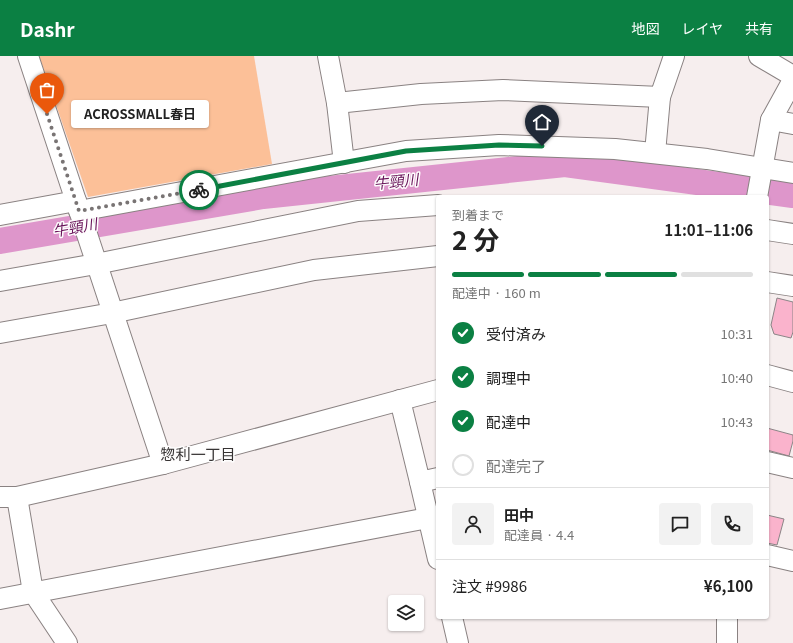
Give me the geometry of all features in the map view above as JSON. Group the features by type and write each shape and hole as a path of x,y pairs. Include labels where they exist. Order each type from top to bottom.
{"street":[{"path":"28,56 163,464"},
{"path":"328,56 337,103 344,163"},
{"path":"655,153 660,97 674,56"},
{"path":"759,56 793,76"},
{"path":"757,195 771,120 793,80"},
{"path":"337,103 421,94 503,90 660,97"},
{"path":"771,120 793,124"},
{"path":"0,215 78,206 344,163 406,151 499,145 614,149 655,153 762,165 793,174"},
{"path":"0,281 96,264 358,211 436,205"},
{"path":"769,230 793,234"},
{"path":"0,332 112,312 314,270 436,256"},
{"path":"769,282 793,286"},
{"path":"769,376 793,382"},
{"path":"67,643 33,592 8,497 163,464 436,391"},
{"path":"400,400 429,480 428,518 436,551"},
{"path":"769,462 793,468"},
{"path":"0,598 428,518"},
{"path":"769,555 793,561"},
{"path":"452,619 458,643"},
{"path":"727,619 727,643"}],"shaded area":[{"path":"39,56 254,56 272,164 88,197"}],"building":[{"path":"777,298 793,302 793,332 791,338 774,334 771,325"},
{"path":"769,429 793,435 789,456 769,451"},
{"path":"769,515 784,519 777,545 769,543"}],"waterway":[{"name":"牛頸川","path":"0,241 263,196 565,164 793,195"}],"way so far":[{"path":"47,114 79,211 199,190"}],"place":[{"name":"ACROSSMALL春日","path":"47,114"}],"district":[{"name":"惣利一丁目","path":"198,455"}],"route":[{"path":"199,190 406,151 499,145 542,146"}]}
